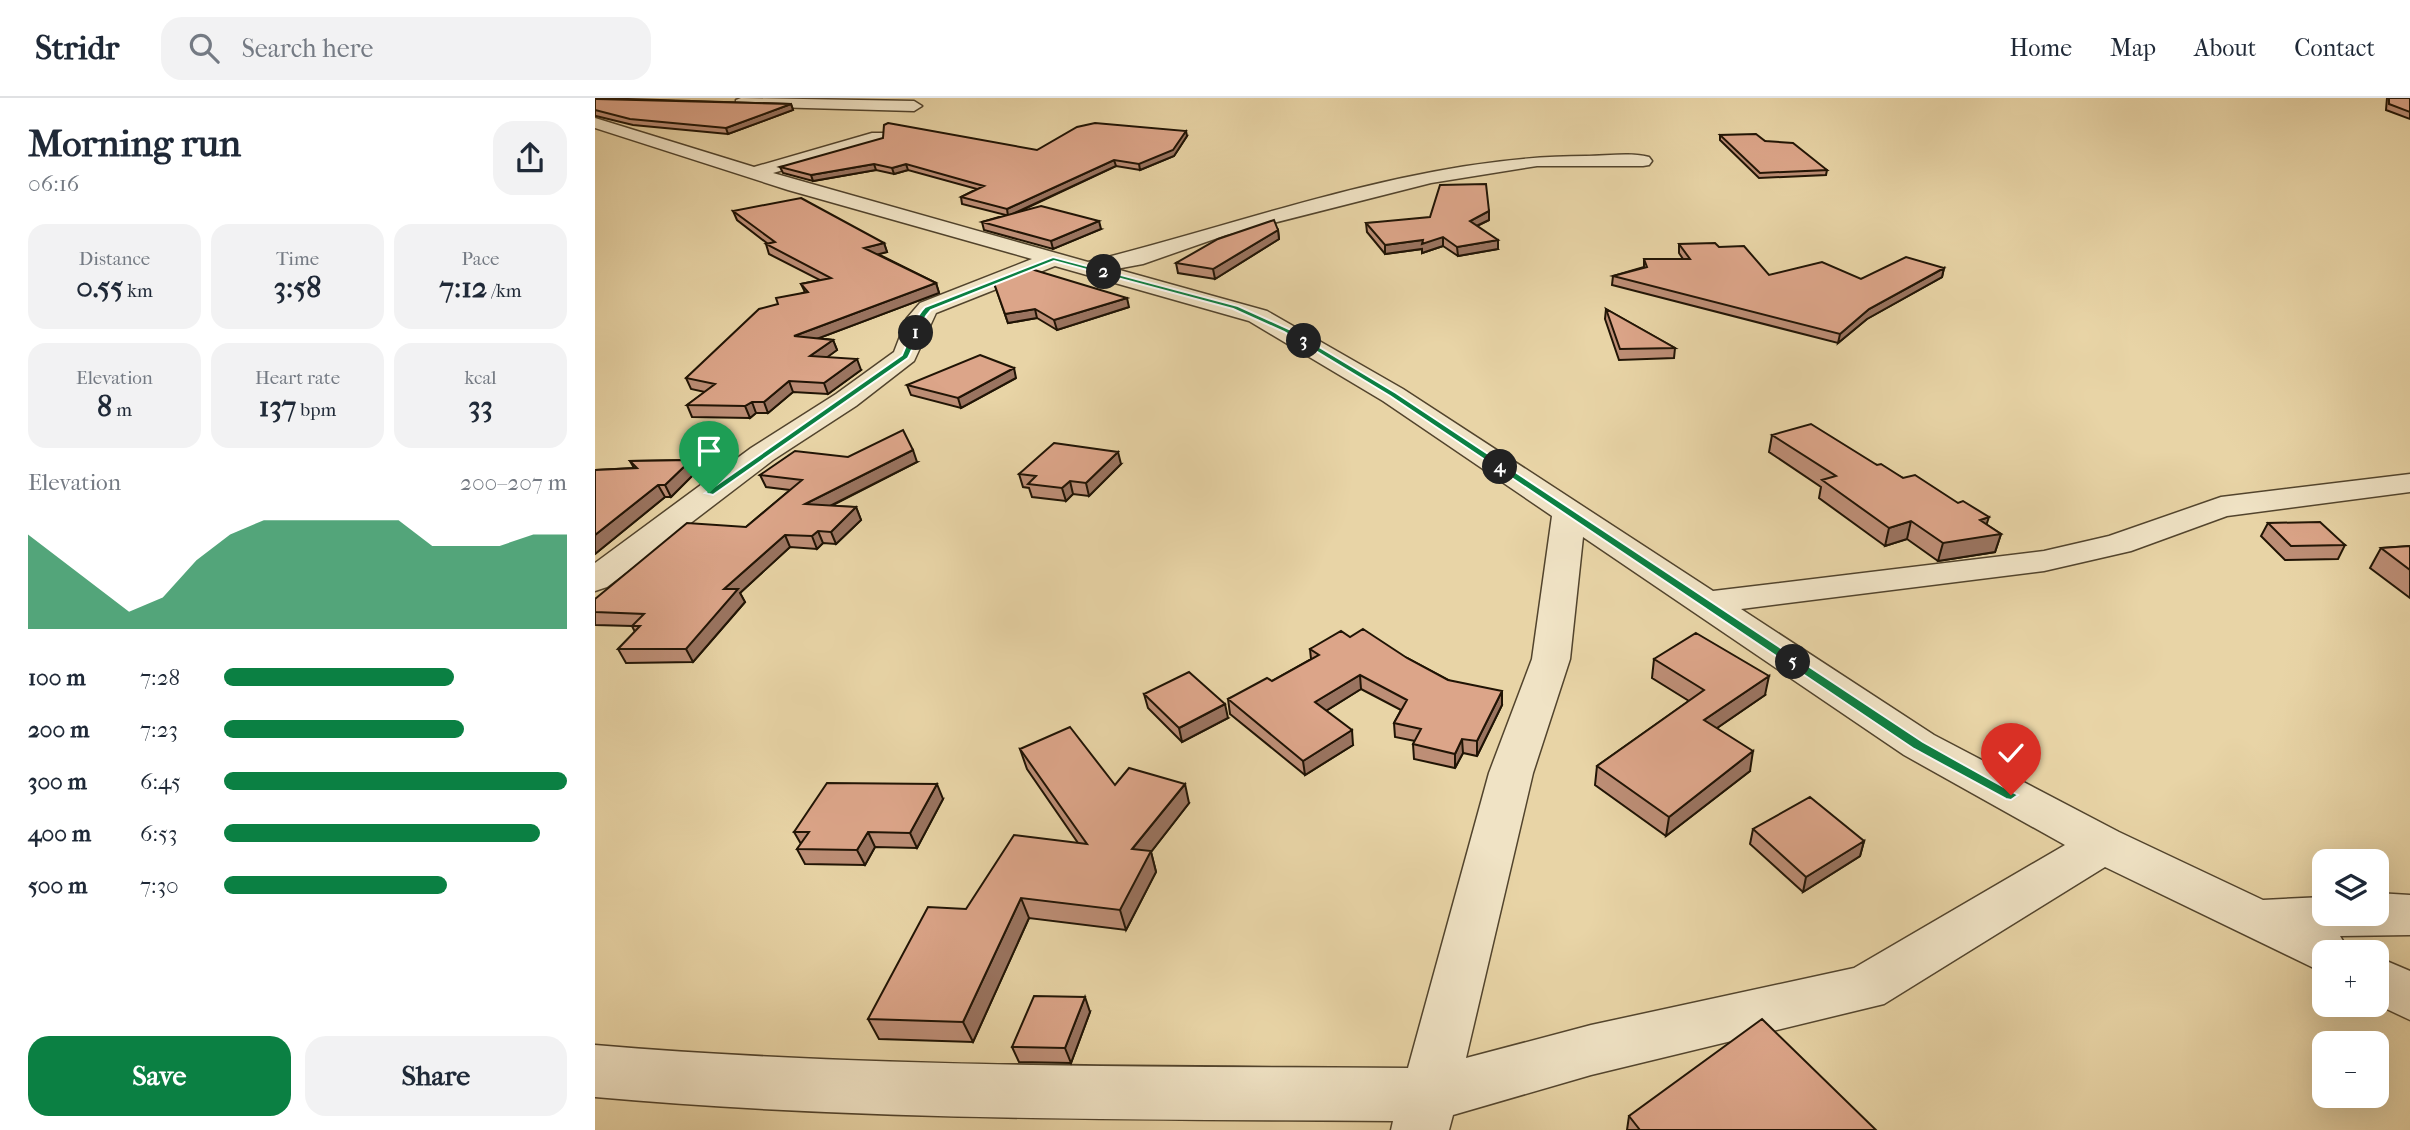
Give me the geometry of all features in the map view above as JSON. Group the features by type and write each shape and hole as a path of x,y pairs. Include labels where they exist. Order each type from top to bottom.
{"street":[{"path":"729,103 914,106"},
{"path":"595,123 754,173 1235,308 1267,321 1393,395 1919,745 2103,845 2312,945"},
{"path":"754,173 878,137"},
{"path":"1092,268 1135,259 1219,231 1431,178 1537,161 1643,161"},
{"path":"595,580 762,454 846,400 905,356 917,331 919,318 928,308 1053,259"},
{"path":"1702,603 2044,561 2119,544 2221,507 2410,483"},
{"path":"1425,1112 1511,773 1551,659 1569,513"},
{"path":"595,1071 696,1080 1425,1112 1591,1050 1865,988 2103,845"},
{"path":"2389,914 2410,915"},
{"path":"2262,920 2312,917"},
{"path":"2389,986 2410,997"}],"building":[{"path":"595,98 791,104 726,128 630,119 595,110"},
{"path":"2389,98 2410,98 2410,112 2389,104"},
{"path":"888,123 1037,150 1077,127 1095,123 1186,131 1173,150 1139,164 1114,160 1007,209 961,197 984,186 906,164 892,168 874,164 811,175 780,167 883,138 884,125"},
{"path":"1756,134 1765,141 1793,143 1827,170 1760,173 1720,135"},
{"path":"1486,184 1489,211 1470,221 1498,240 1457,247 1443,237 1422,244 1423,240 1385,245 1366,223 1430,217 1440,185"},
{"path":"801,198 884,243 864,248 936,283 794,336 833,340 810,356 857,359 824,383 789,381 764,402 752,402 745,406 687,405 715,384 686,378 759,309 778,304 776,298 808,292 801,284 831,278 766,244 775,242 733,211"},
{"path":"1041,206 1099,221 1051,241 982,222"},
{"path":"1274,220 1278,230 1213,269 1176,263 1218,239"},
{"path":"1715,243 1719,247 1744,246 1769,275 1822,262 1861,279 1906,257 1944,268 1869,309 1840,334 1613,276 1647,267 1644,259 1690,259 1679,244"},
{"path":"1031,269 1127,298 1054,320 1035,309 1005,314 994,283"},
{"path":"1606,309 1675,348 1620,349"},
{"path":"980,355 1014,368 958,398 907,385"},
{"path":"1811,424 1877,465 1881,464 1903,478 1915,475 1958,503 1963,501 1989,517 1980,520 2001,534 1943,543 1911,521 1889,528 1822,480 1836,476 1772,435"},
{"path":"903,430 913,450 805,504 856,507 831,532 818,531 812,536 785,535 724,589 738,589 686,649 618,649 640,626 632,626 644,614 595,612 595,599 687,523 746,527 802,480 760,475 795,451 848,457"},
{"path":"1054,443 1118,452 1086,483 1070,481 1062,488 1028,484 1036,476 1019,474"},
{"path":"691,460 665,485 658,485 595,535 595,470 637,468 630,461"},
{"path":"2320,522 2345,545 2291,546 2268,523"},
{"path":"2410,546 2410,570 2381,548"},
{"path":"1363,629 1407,658 1448,680 1502,691 1477,741 1462,739 1455,754 1413,744 1421,729 1394,723 1407,700 1360,675 1315,702 1352,730 1303,761 1228,699 1267,678 1272,681 1319,655 1310,649 1341,631 1350,637"},
{"path":"1696,633 1769,676 1704,720 1753,751 1669,817 1597,766 1704,690 1654,659"},
{"path":"1189,672 1225,704 1179,728 1144,694"},
{"path":"1070,727 1115,785 1129,768 1185,784 1132,849 1151,851 1120,910 1021,898 963,1022 868,1019 928,907 966,909 1014,835 1087,844 1020,749"},
{"path":"827,783 937,784 910,833 868,832 857,850 797,849 809,832 794,832"},
{"path":"1810,797 1864,841 1806,877 1753,829"},
{"path":"1034,996 1085,997 1065,1048 1012,1047"},
{"path":"1762,1019 1876,1130 1640,1130 1629,1116"}],"route":[{"path":"709,493 762,454 846,400 905,356 917,331 919,318 928,308 1053,259 1092,268 1123,279 1235,308 1287,331 1393,395 1919,745 2011,795"}]}
